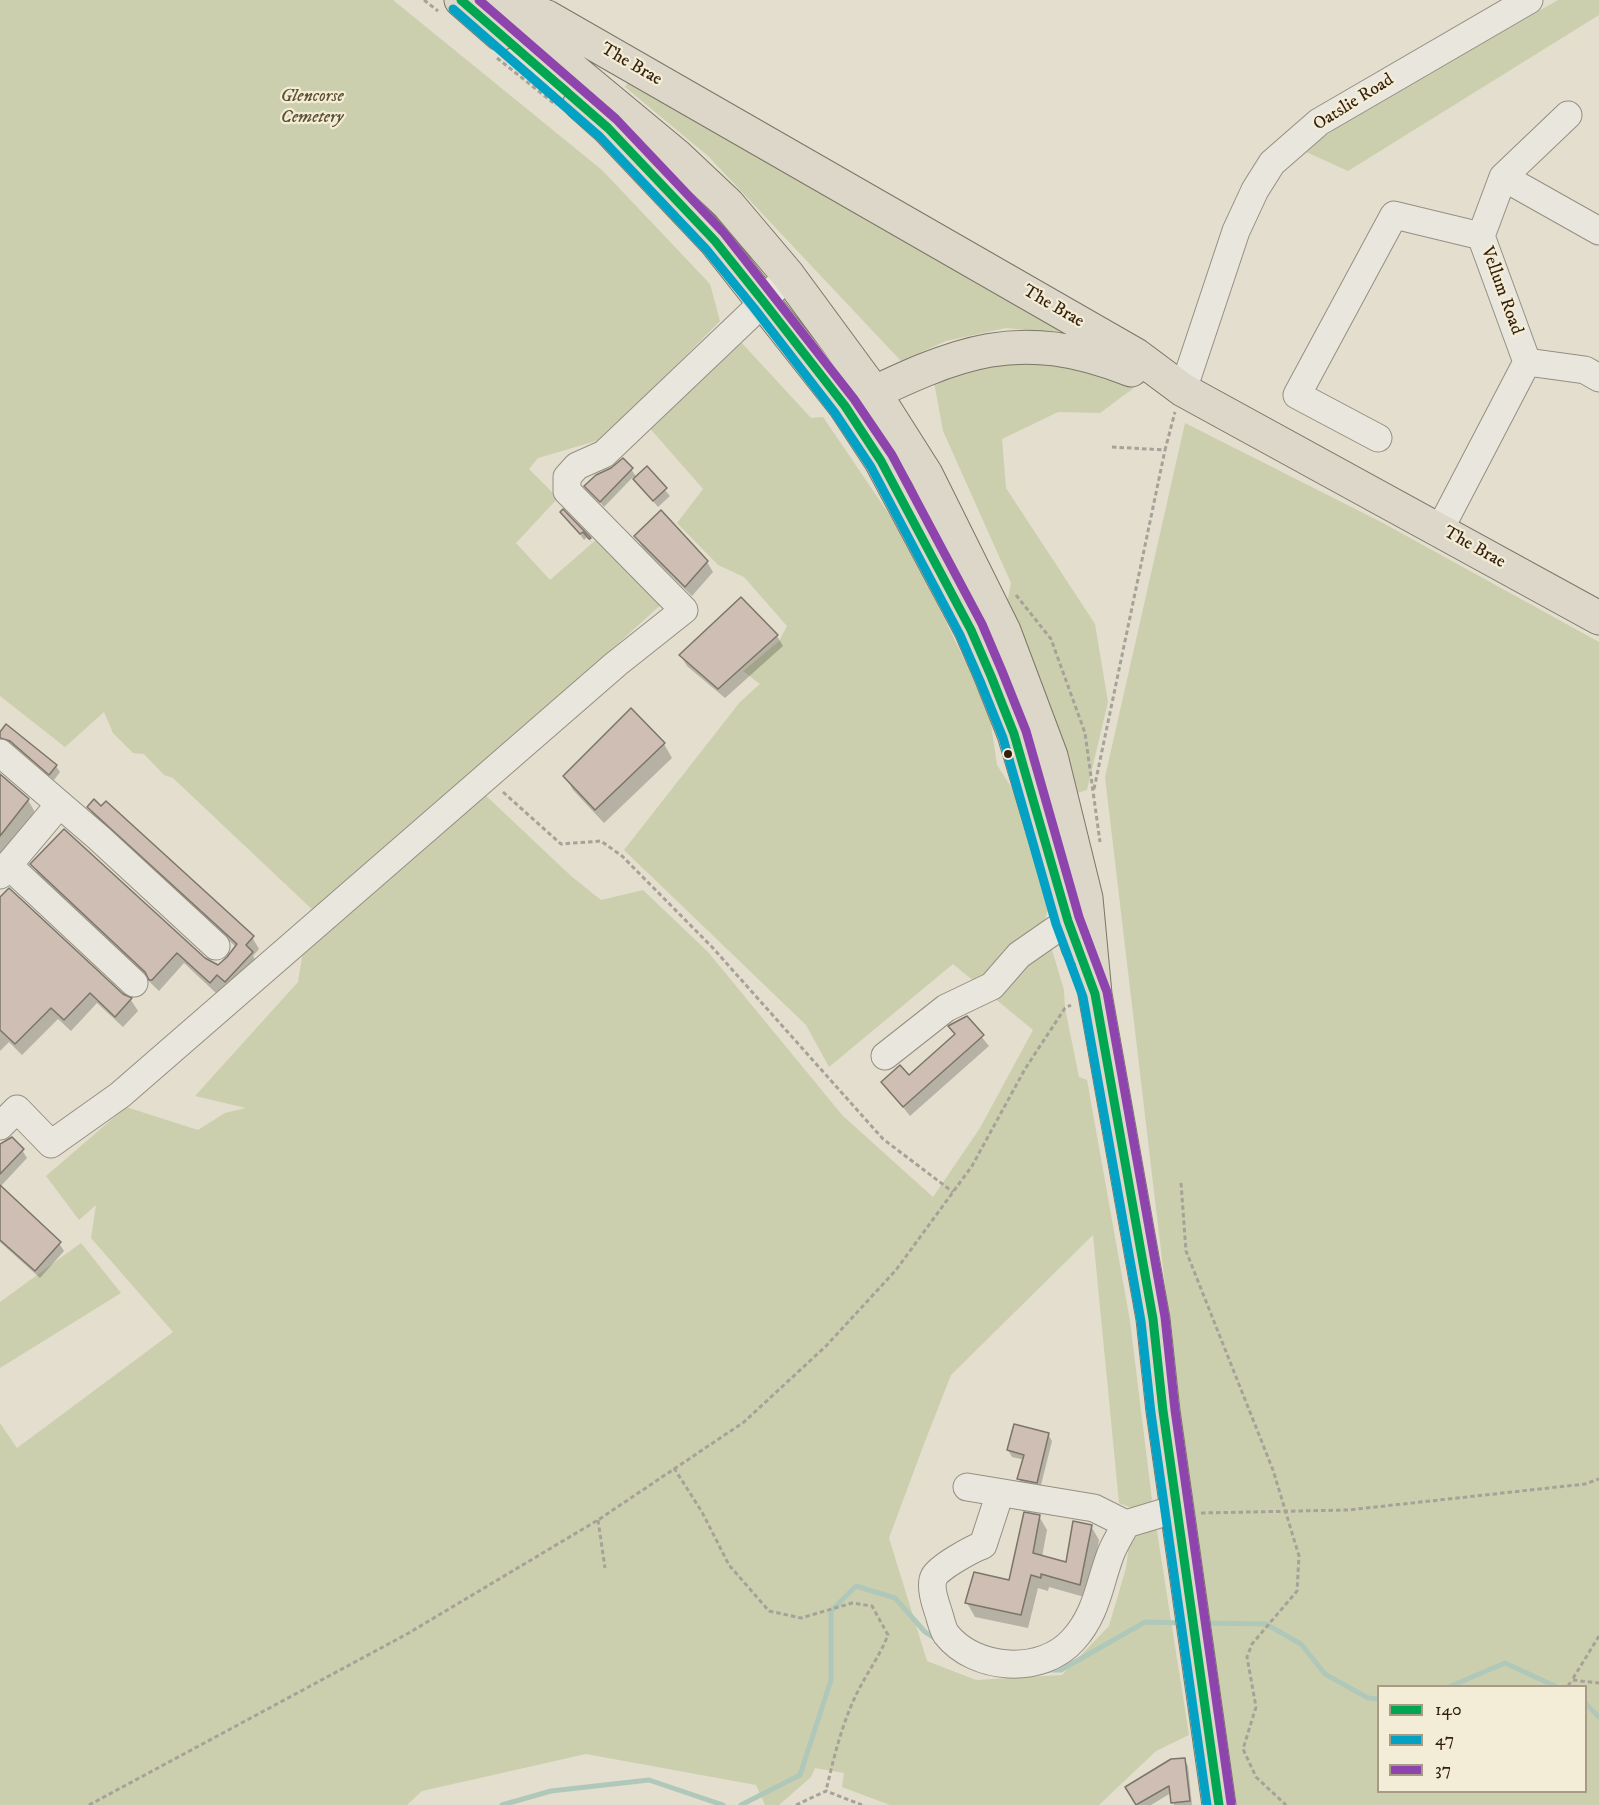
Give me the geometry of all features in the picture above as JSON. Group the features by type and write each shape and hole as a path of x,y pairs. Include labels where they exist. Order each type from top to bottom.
{"main road":[{"path":"489,0 677,156 728,204 788,274 874,392 926,474 957,533 1022,676 1051,756 1086,898 1095,994 1153,1319 1163,1411 1190,1588 1219,1805"},
{"name":"The Brae","path":"503,0 547,17 1136,355 1183,390 1599,618"},
{"path":"452,7 608,128 715,241 845,406 881,461 971,630 1014,734 1068,921 1095,994"},
{"path":"845,406 919,371 970,354 1007,347 1034,346 1084,353 1183,390"}],"street":[{"name":"Oatslie Road","path":"1183,390 1236,231 1255,190 1272,163 1319,122 1529,0"},
{"path":"1481,236 1503,177 1568,114"},
{"path":"1503,177 1599,231"},
{"name":"Vellum Road","path":"1378,438 1297,394 1394,215 1481,236 1527,362"},
{"path":"6,1110 51,1144 94,1114 129,1088 616,664 684,610 567,491 567,477 577,465 604,454 763,301 788,274"},
{"path":"1440,529 1527,362 1585,370 1599,378"},
{"path":"0,753 99,838 216,946"},
{"path":"59,805 4,870 134,983"},
{"path":"885,1056 945,1008 992,986 1019,955 1068,921"},
{"path":"967,1487 1094,1508 1126,1524 1179,1512"},
{"path":"1000,1493 982,1545 965,1551 952,1564 938,1571 932,1579 934,1597 946,1634 975,1657 998,1665 1032,1662 1055,1656 1072,1642 1088,1621 1101,1590 1111,1553 1126,1524"}],"path":[{"path":"424,0 452,7"},
{"path":"489,52 562,111"},
{"path":"1093,791 1165,450 1183,390"},
{"path":"1112,447 1165,450"},
{"path":"486,777 561,844 601,841 622,856 712,947 884,1139 953,1192"},
{"path":"89,1805 406,1634 598,1520 744,1422 826,1346 896,1270 972,1166 1025,1069 1065,1008 1095,994"},
{"path":"1181,1183 1186,1251 1287,1510 1299,1556 1297,1591 1252,1644 1247,1657 1256,1707 1243,1749 1256,1777 1286,1805"},
{"path":"674,1468 702,1512 729,1565 769,1611 801,1618 852,1603 872,1606 888,1635 879,1659 860,1687 843,1726 826,1791"},
{"path":"1179,1512 1360,1509 1585,1484 1599,1479"},
{"path":"598,1520 605,1568"},
{"path":"1569,1685 1599,1636"},
{"path":"1572,1680 1599,1683"},
{"path":"796,1805 826,1791 862,1805"}],"green space":[{"name":"Glencorse Cemetery","path":"0,0 393,0 602,170 710,284 720,321 603,439 538,458 529,469 558,498 516,543 550,580 597,539 665,601 318,915 173,778 164,775 144,754 133,753 113,733 104,712 65,747 0,696"},
{"path":"1558,0 1599,0 1599,15 1348,171 1304,151 1355,115"},
{"path":"632,77 1069,334 1006,328 946,341 901,361 708,156 625,87"},
{"path":"740,341 811,418 823,417 906,539 989,711 997,765 1026,810 1052,895 1044,923 1064,990 1065,1008 1079,1077 1087,1080 1130,1321 1152,1500 1139,1511 1119,1503 1093,1235 951,1375 889,1538 927,1661 976,1680 1062,1675 1109,1626 1126,1568 1131,1529 1156,1525 1189,1735 1156,1751 1099,1805 890,1805 842,1787 844,1773 815,1768 811,1777 779,1805 765,1805 756,1785 586,1754 422,1791 407,1805 0,1805 0,1423 17,1448 173,1332 91,1238 96,1205 79,1220 46,1176 126,1107 198,1130 225,1113 246,1108 195,1096 298,982 303,951 481,791 571,876 601,900 643,890 708,952 843,1116 933,1197 980,1128 1033,1030 953,964 829,1067 806,1025 624,850 740,702 760,684 743,671 779,641 787,626 744,577 718,565 677,523 703,489 647,425"},
{"path":"983,363 1071,363 1135,387 1100,413 1058,412 1002,439 1006,488 1095,624 1108,702 1087,790 1074,794 1006,609 1011,583 943,431 934,382"},
{"path":"1185,423 1383,523 1599,642 1599,1805 1236,1805 1192,1513 1105,777"},
{"path":"81,1243 121,1293 0,1368 0,1302"}],"building":[{"path":"623,458 633,468 600,502 584,486 596,475 611,468"},
{"path":"647,466 667,488 653,501 633,479"},
{"path":"563,509 591,538 589,539 583,532 580,534 560,512"},
{"path":"661,510 708,561 685,587 634,536"},
{"path":"741,597 778,635 718,689 679,655"},
{"path":"631,708 665,743 595,810 563,776"},
{"path":"6,724 57,765 49,775 10,741 0,738 0,732"},
{"path":"0,774 29,799 0,836"},
{"path":"94,799 101,806 106,801 254,936 246,945 253,952 225,982 217,975 210,983 177,953 152,980 149,980 145,972 30,864 64,829 205,958 218,965 227,957 237,944 87,807"},
{"path":"9,888 123,994 132,998 115,1017 90,993 64,1020 51,1008 15,1044 0,1030 0,897"},
{"path":"967,1016 984,1035 903,1107 881,1082 900,1065 909,1075 955,1034 948,1026"},
{"path":"12,1137 24,1149 0,1174 0,1144"},
{"path":"0,1185 61,1242 35,1271 0,1240"},
{"path":"1014,1424 1049,1433 1037,1483 1017,1479 1024,1455 1007,1450"},
{"path":"1024,1512 1040,1515 1033,1553 1066,1562 1073,1521 1092,1525 1080,1585 1041,1574 1041,1578 1031,1575 1021,1615 965,1603 974,1572 1009,1580"},
{"path":"1185,1758 1190,1801 1171,1803 1169,1786 1136,1805 1125,1787 1171,1759"}],"waterway":[{"path":"741,1805 800,1775 831,1680 831,1611 856,1586 895,1598 925,1632 936,1639"},
{"path":"1048,1670 1061,1670 1145,1622 1182,1623"},
{"path":"1203,1623 1266,1624 1301,1644 1325,1674 1368,1698 1377,1699"},
{"path":"1453,1685 1505,1663 1553,1685"},
{"path":"1587,1705 1599,1717"},
{"path":"502,1805 551,1791 649,1780 723,1805"}],"transit line":[{"name":"140","path":"461,0 608,128 715,241 763,301 845,406 881,461 971,630 991,676 1014,734 1068,921 1095,994 1153,1319 1163,1411 1219,1805"},
{"name":"37","path":"479,0 616,119 724,233 854,399 892,455 982,624 1002,671 1026,731 1079,917 1107,992 1165,1317 1175,1410 1231,1803"},
{"name":"47","path":"453,9 600,137 706,249 754,308 835,413 871,467 960,635 980,681 1003,738 1056,924 1083,997 1141,1321 1151,1413 1207,1805"}]}
